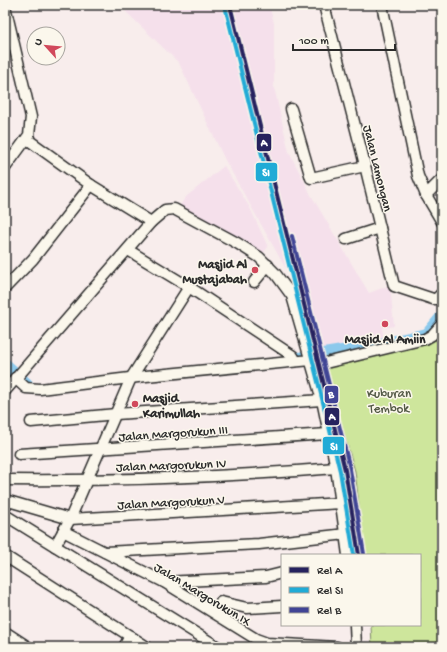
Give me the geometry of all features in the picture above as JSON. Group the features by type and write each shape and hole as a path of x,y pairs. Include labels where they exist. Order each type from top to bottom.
{"street":[{"name":"Jalan Lamongan","path":"324,5 394,286 397,289 415,292 433,299 436,299 442,293"},
{"path":"382,5 418,176 426,195 442,222"},
{"path":"5,6 29,106 31,131 5,168"},
{"path":"291,109 311,178 365,166"},
{"path":"27,138 91,185 151,222"},
{"path":"426,195 442,179"},
{"path":"5,288 33,259 91,185"},
{"path":"5,391 151,222 165,210 174,209 237,243 268,265 292,296 322,400 342,503 348,554"},
{"path":"346,239 380,228"},
{"path":"128,250 188,287 295,360"},
{"path":"254,282 268,265"},
{"path":"55,546 70,519 99,449 132,376 188,287"},
{"path":"16,377 26,388 40,390 132,376 295,360 311,360 425,338 432,335 442,324"},
{"path":"31,422 116,414 322,400"},
{"name":"Jalan Margorukun III","path":"19,454 328,434"},
{"name":"Jalan Margorukun IV","path":"6,480 87,480 268,474 336,468"},
{"name":"Jalan Margorukun V","path":"5,500 70,519 250,510 342,503"},
{"path":"5,515 218,647"},
{"name":"Jalan Margorukun IX","path":"63,531 164,582 256,639 267,643 338,647"},
{"path":"105,552 260,544 346,534"},
{"path":"5,556 147,647"},
{"path":"164,582 266,577 281,573"},
{"path":"221,602 247,608 281,606"},
{"path":"355,626 356,647"},
{"path":"5,632 28,647"},
{"path":"124,647 130,636"}],"shaded area":[{"path":"119,5 269,5 274,23 274,87 289,152 311,195 369,293 390,285 394,326 382,328 384,341 315,355 295,285 225,160 179,63"},
{"path":"224,166 250,208 268,247 262,255 177,209 187,196"}],"green space":[{"name":"Kuburan Tembok","path":"430,335 442,346 442,647 372,647 371,626 421,626 421,554 365,554 355,471 322,359"}],"waterway":[{"path":"299,358 367,347 427,334 442,316"},
{"path":"5,364 27,384"}],"rail line":[{"name":"A","path":"230,5 345,470 359,554"},
{"name":"SI","path":"225,6 340,471 354,554"},
{"name":"B","path":"292,236 350,469 364,554"}],"place":[{"name":"Masjid Al Mustajabah","path":"255,270"},
{"name":"Masjid Al Amiin","path":"385,324"},
{"name":"Masjid Karimullah","path":"135,404"}]}
